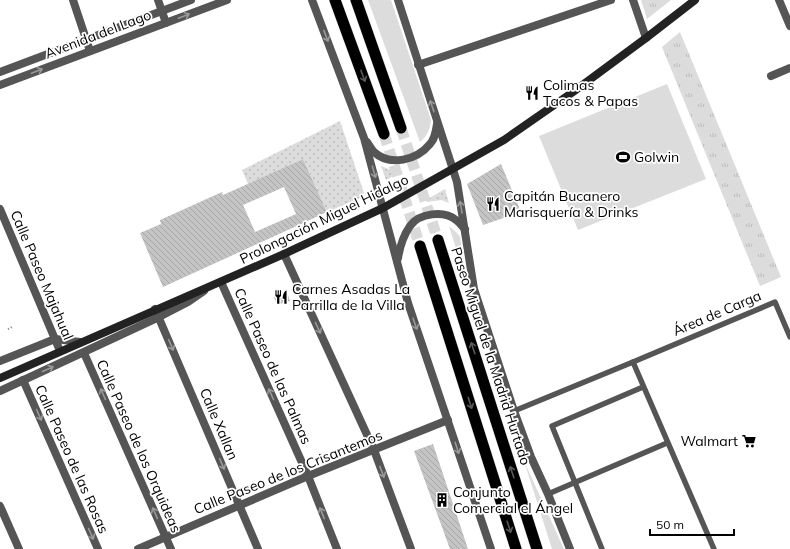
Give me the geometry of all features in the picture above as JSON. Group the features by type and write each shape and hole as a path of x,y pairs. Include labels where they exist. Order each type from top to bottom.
{"highway":[{"path":"336,0 384,134"},
{"path":"356,0 401,128"},
{"name":"Paseo Miguel de la Madrid Hurtado","path":"438,240 537,549"},
{"path":"420,246 516,549"}],"main road":[{"name":"Prolongación Miguel Hidalgo","path":"0,378 80,342 157,313 217,283 383,208 453,170 504,140 573,92 695,0"}],"street":[{"path":"73,0 90,51"},
{"path":"158,0 166,23"},
{"name":"Avenida del Lago","path":"0,72 191,0"},
{"name":"Avenida del Lago","path":"0,85 166,23 206,4 227,0"},
{"path":"312,0 364,138 408,303 491,549"},
{"path":"398,0 457,182 474,289 514,411 531,457 548,494 570,549"},
{"path":"418,64 611,0"},
{"path":"633,0 646,38"},
{"path":"779,0 790,26"},
{"path":"771,76 790,68"},
{"path":"364,138 375,152 386,159 402,160 417,156 430,144 435,133 437,120"},
{"name":"Calle Paseo Majahual","path":"0,209 60,351"},
{"path":"398,261 401,242 411,224 424,216 441,214 456,219 465,230"},
{"path":"284,254 374,450 411,549"},
{"name":"Calle Paseo de las Palmas","path":"217,283 308,476 337,549"},
{"path":"0,391 84,353 157,313"},
{"name":"Calle Xallan","path":"157,313 258,549"},
{"path":"0,362 55,339 80,342"},
{"name":"Calle Paseo de los Orquideas","path":"84,353 171,549"},
{"name":"Calle Paseo de las Rosas","path":"23,380 98,549"},
{"name":"Calle Paseo de los Crisantemos","path":"138,549 240,504 448,420"},
{"path":"0,506 19,549"}],"lane":[{"name":"Área de Carga","path":"633,362 775,302 790,337"},
{"path":"514,411 633,362 714,549"},
{"path":"602,549 552,426 643,387"},
{"path":"548,494 667,443"}],"path":[{"path":"8,329 12,328"}],"green space":[{"path":"368,0 391,0 431,120 428,132 420,142"},
{"path":"641,0 671,0 647,19"},
{"path":"680,32 781,277 760,286 662,47"},
{"name":"Golwin","path":"667,84 706,179 578,230 539,136"},
{"path":"340,121 364,193 360,198 327,212 303,159 248,184 242,170"},
{"path":"381,166 391,170 403,171 386,180"},
{"path":"445,189 449,203 441,200 427,202 426,200"},
{"path":"449,226 460,237 466,280"},
{"path":"524,461 564,549 552,549"}],"building":[{"path":"303,159 327,212 163,287 140,233 161,224 160,220 222,192 223,195","holes":["284,187 296,214 255,232 243,205"]},
{"path":"501,164 521,212 483,225 467,184"},
{"path":"287,292 290,301 277,305 274,297"},
{"name":"Conjunto Comercial el Ángel","path":"433,444 468,549 450,549 414,451"}],"tunnel":[{"path":"401,128 438,240"},
{"path":"384,134 420,246"}],"place":[{"name":"Colimas Tacos & Papas","path":"532,93"},
{"name":"Golwin","path":"623,157"},
{"name":"Capitán Bucanero Marisquería & Drinks","path":"493,204"},
{"name":"Carnes Asadas La Parrilla de la Villa","path":"281,297"},
{"name":"Walmart","path":"749,441"},
{"name":"Conjunto Comercial el Ángel","path":"442,500"}]}
